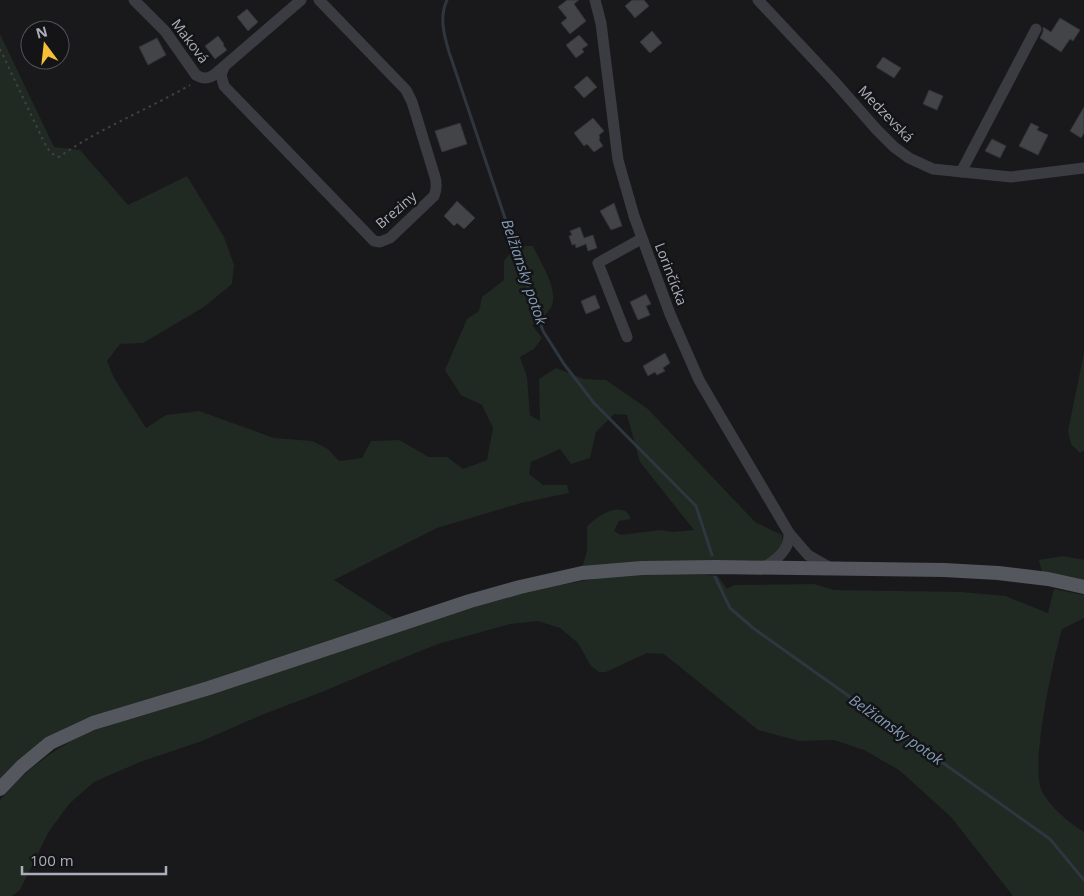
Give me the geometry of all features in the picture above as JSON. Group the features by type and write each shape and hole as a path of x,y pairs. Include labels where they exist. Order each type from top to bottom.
{"main road":[{"path":"0,789 21,767 50,743 93,723 209,688 486,596 552,579 613,570 831,568 998,573 1084,587"}],"street":[{"name":"Maková","path":"134,0 165,31 196,75 202,78"},
{"path":"202,78 208,78 224,67 301,0"},
{"name":"Breziny","path":"224,67 221,80 224,86 367,234 374,241 380,242 390,238 434,196 437,190 435,177 412,102 406,90 319,0"},
{"name":"Lorinčícka","path":"595,0 601,24 618,160 642,239 670,314 699,380 724,425 776,509 788,539"},
{"name":"Medzevská","path":"758,0 894,147 910,158 933,169 1011,177 1084,168"},
{"path":"960,172 1036,29"},
{"path":"627,337 598,263 642,239"},
{"path":"788,539 815,560 831,568"},
{"path":"763,568 778,557 788,539"},
{"path":"788,539 796,568"},
{"path":"796,568 802,558 800,548"}],"path":[{"path":"0,49 48,150 53,155 59,157 87,138 106,130 202,78"}],"shaded area":[{"path":"0,34 54,147 80,150 128,205 187,176 224,237 234,265 232,284 204,307 143,343 120,344 107,361 114,378 146,428 166,415 199,411 274,438 312,441 328,449 339,461 362,458 371,441 399,440 429,457 447,457 463,469 487,460 493,428 482,405 461,395 445,370 467,319 479,311 482,297 504,280 504,261 516,246 533,246 544,267 553,291 553,298 549,311 532,325 542,338 534,349 520,357 527,377 530,415 540,421 539,379 556,368 584,379 606,380 648,409 755,522 782,535 783,545 772,558 762,563 582,568 587,551 587,527 600,516 611,511 622,510 627,512 631,518 619,521 614,531 621,535 661,530 672,532 694,530 640,462 627,415 614,414 596,432 590,458 571,464 560,449 531,462 529,474 543,485 567,485 569,493 521,503 437,528 334,580 398,621 97,717 0,783"},
{"path":"1084,353 1084,450 1080,453 1071,444 1068,431"},
{"path":"1063,556 1084,560 1084,583 1042,572 1039,560"},
{"path":"684,573 718,576 727,589 734,585 814,584 834,590 962,592 1005,596 1048,613 1054,589 1084,595 1084,618 1062,629 1058,644 1044,710 1039,775 1041,789 1048,801 1066,819 1084,832 1084,896 1013,896 951,817 899,770 864,750 834,740 799,741 758,730 664,654 647,653 606,672 599,672 591,666 578,643 560,628 538,621 510,624 438,644 202,741 140,762 94,782 69,804 48,833 20,890 12,896 0,896 0,800 9,789 39,762 86,733 521,592 610,576"}],"building":[{"path":"567,0 579,0 574,4 586,21 570,34 561,23 567,18 558,7"},
{"path":"632,0 644,0 649,6 635,18 625,6"},
{"path":"247,9 258,22 248,31 237,17"},
{"path":"1060,18 1080,30 1073,41 1070,39 1061,52 1040,38 1043,27 1051,32"},
{"path":"652,31 662,43 650,53 640,42"},
{"path":"579,35 588,45 582,49 584,52 576,58 566,45"},
{"path":"218,36 227,50 215,59 205,46"},
{"path":"157,38 166,55 148,65 139,47"},
{"path":"883,57 901,68 894,78 876,67"},
{"path":"587,76 597,87 584,98 574,87"},
{"path":"929,90 943,96 937,110 923,104"},
{"path":"1084,107 1084,133 1081,138 1070,131"},
{"path":"593,118 604,131 599,135 599,140 603,146 594,152 587,144 584,146 574,133"},
{"path":"460,123 467,144 442,152 435,131"},
{"path":"1031,123 1039,127 1037,130 1048,135 1038,155 1019,146"},
{"path":"992,139 1006,146 1000,158 985,151"},
{"path":"457,201 475,218 464,229 457,223 454,226 444,216"},
{"path":"614,203 622,226 611,230 600,211"},
{"path":"580,227 584,238 593,235 597,248 588,251 586,244 576,248 575,244 572,245 569,236 572,235 570,231"},
{"path":"646,294 651,304 646,306 650,315 638,320 630,302"},
{"path":"595,295 600,308 586,314 581,301"},
{"path":"665,353 670,363 663,368 665,371 657,375 655,372 648,376 643,366"}],"waterway":[{"name":"Belžiansky potok","path":"447,0 443,19 444,33 449,52 543,331 564,364 594,403 696,506 712,555"},
{"name":"Belžiansky potok","path":"715,577 730,608 753,628 1050,839 1084,880"}]}
